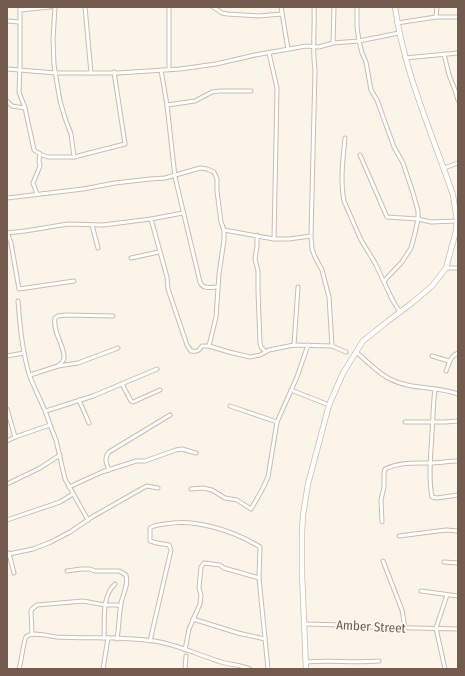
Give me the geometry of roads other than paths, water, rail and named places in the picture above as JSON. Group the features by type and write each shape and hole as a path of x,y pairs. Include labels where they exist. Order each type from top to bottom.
{"street":[{"path":"50,7 20,9 19,92 25,108 34,150 48,157 74,157 125,144 114,72"},
{"path":"55,7 53,56 60,101 64,118 71,134 74,157"},
{"path":"86,7 91,73"},
{"path":"169,7 169,69"},
{"path":"213,7 222,13 227,14 259,16 282,14"},
{"path":"281,7 288,49"},
{"path":"314,7 315,22 313,47 315,70 311,236 314,257 322,270 327,290 332,346"},
{"path":"333,43 334,7"},
{"path":"357,7 359,41 366,62 371,90 377,100 394,147 402,163 418,211 415,233 407,254 384,281"},
{"path":"306,669 302,574 302,533 304,510 308,484 330,405 343,373 363,341 432,286 446,268 457,231 456,195 444,168 405,58 395,7"},
{"path":"436,17 437,7"},
{"path":"397,23 436,17 458,17"},
{"path":"7,21 19,22"},
{"path":"7,69 56,74 185,68 216,64 269,52 306,46 319,47 333,43 359,41 400,33"},
{"path":"269,52 277,88 274,239"},
{"path":"405,58 458,53"},
{"path":"444,54 449,75 457,90 458,100"},
{"path":"161,70 167,105 175,176 201,285 204,287 218,287"},
{"path":"167,105 195,101 212,92 251,91"},
{"path":"7,101 12,106 25,108"},
{"path":"344,138 342,174 342,194 344,201 361,240 375,263 393,301 400,312"},
{"path":"38,194 33,183 40,166 40,154"},
{"path":"360,155 385,216 390,218 418,219 431,222 456,221"},
{"path":"444,168 458,163"},
{"path":"7,198 175,176 200,168 214,172 217,179 221,222 224,230 216,317 209,346"},
{"path":"74,281 20,289 18,287 11,243 7,232 25,231 68,224 92,225 151,219 183,213"},
{"path":"151,219 167,277 168,289 187,345 191,351 196,352 200,350 202,346 209,346 243,356 257,356 265,351 294,345 308,345 332,346 346,352"},
{"path":"92,225 98,248"},
{"path":"224,230 274,239 289,239 311,236"},
{"path":"257,235 255,259 258,271 260,343 265,351"},
{"path":"131,258 159,252"},
{"path":"446,268 458,268"},
{"path":"294,345 298,287"},
{"path":"18,301 20,337 30,374 46,411 56,440 63,474 88,520"},
{"path":"58,366 62,362 64,356 55,326 55,318 65,315 113,316"},
{"path":"191,489 203,488 212,490 225,498 237,500 251,509 268,477 277,422 297,377 308,345"},
{"path":"30,374 58,366 78,363 118,348"},
{"path":"356,352 389,379 404,384 458,394"},
{"path":"7,356 24,353"},
{"path":"446,371 449,361 455,354 458,353"},
{"path":"432,356 449,361"},
{"path":"46,411 93,396 156,369"},
{"path":"122,384 133,402 160,390"},
{"path":"291,390 330,405"},
{"path":"435,390 432,409 433,423 430,490 432,497 437,498 458,495"},
{"path":"79,400 89,423"},
{"path":"230,406 277,422"},
{"path":"7,409 15,437"},
{"path":"109,470 106,462 106,456 109,452 170,415"},
{"path":"405,422 433,423 458,421"},
{"path":"7,441 50,425"},
{"path":"69,487 109,470 136,461 145,461 176,450 182,449 196,453"},
{"path":"7,484 40,468 60,455"},
{"path":"382,522 381,500 384,487 385,469 407,463 430,464 458,460"},
{"path":"14,573 8,553 33,549 51,542 142,488 147,486 158,488"},
{"path":"7,520 60,502 73,494"},
{"path":"150,641 171,550 169,545 150,541 149,532 152,526 180,522 212,527 248,540 260,547 259,578 268,669"},
{"path":"399,536 446,530 458,530"},
{"path":"383,561 402,610 405,628"},
{"path":"444,562 458,563"},
{"path":"185,650 189,629 201,600 199,588 201,567 204,563 220,565 224,568 259,578"},
{"path":"67,571 90,569 95,571 119,571 124,573 127,581 121,606 117,638"},
{"path":"104,638 105,605 115,584"},
{"path":"421,591 446,596 458,596"},
{"path":"445,669 436,628 446,596"},
{"path":"32,634 31,612 37,605 83,601 121,606"},
{"path":"193,620 265,639"},
{"name":"Amber Street","path":"305,624 458,629"},
{"path":"19,669 24,650 25,638 32,634 57,637 117,638 150,641 185,650 236,667 243,666 250,669"},
{"path":"103,669 108,638"},
{"path":"185,669 186,656"},
{"path":"306,662 379,661"}]}
